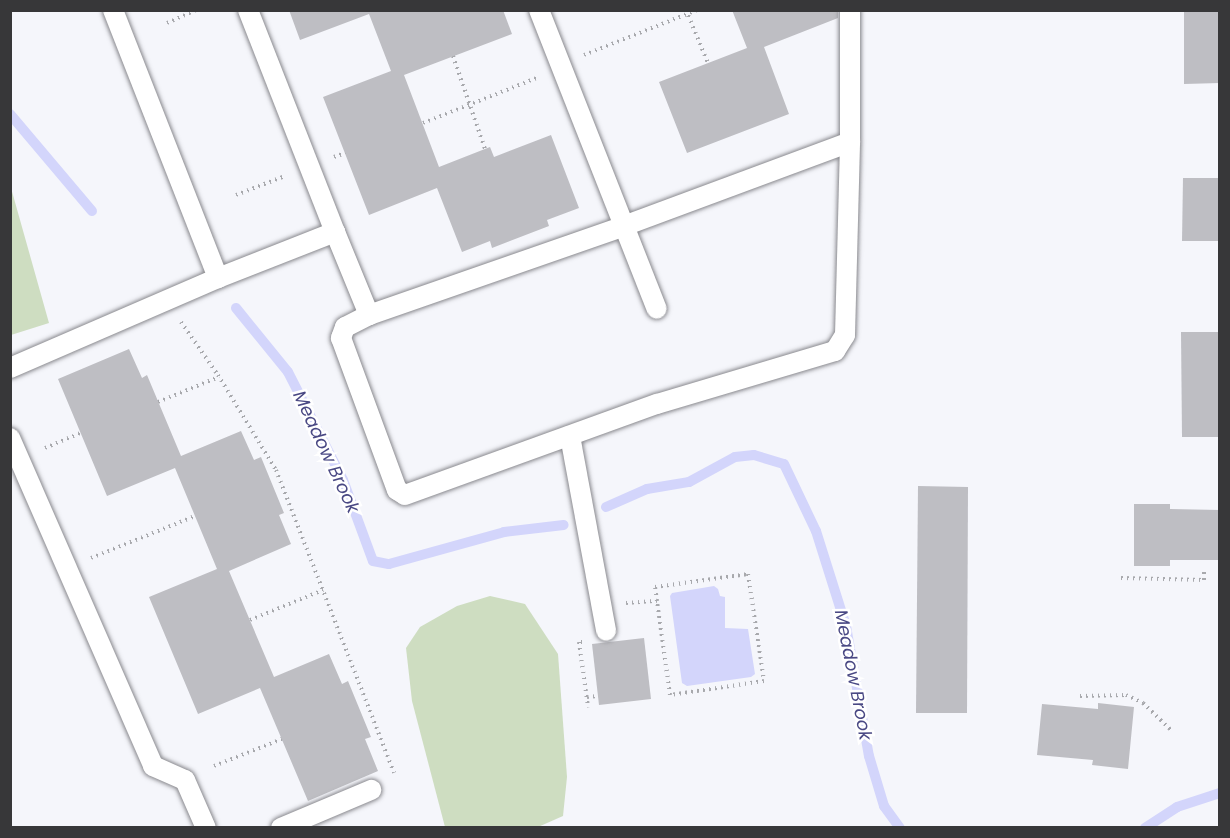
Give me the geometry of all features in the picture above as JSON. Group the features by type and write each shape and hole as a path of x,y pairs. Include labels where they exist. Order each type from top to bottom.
{"lane":[{"path":"113,10 218,278"},
{"path":"248,10 369,315"},
{"path":"538,10 657,309"},
{"path":"850,10 850,142 845,334 835,351 657,404 405,495 400,494 341,338 345,327 369,315 624,226 850,142"},
{"path":"10,368 218,278 335,232"},
{"path":"570,436 606,631"},
{"path":"10,438 153,766 185,780 206,828"},
{"path":"281,828 371,790"}],"path":[{"path":"167,22 196,10"},
{"path":"423,123 687,12 698,10"},
{"path":"687,12 708,63"},
{"path":"453,56 485,149"},
{"path":"181,322 219,376 276,470 397,780"},
{"path":"158,402 219,376"},
{"path":"45,448 81,433"},
{"path":"90,558 195,516"},
{"path":"1121,578 1204,580 1204,570"},
{"path":"748,574 764,681 670,695 657,601 655,587 748,574"},
{"path":"250,620 323,590"},
{"path":"602,605 657,601"},
{"path":"588,707 579,642 591,641 606,631"},
{"path":"1080,696 1126,695 1143,703 1171,730"},
{"path":"587,697 598,696"},
{"path":"214,766 282,739"}],"green space":[{"path":"11,188 49,323 10,335"},
{"path":"490,596 525,604 558,654 567,777 563,816 538,827 445,827 412,701 406,648 420,627 457,606"}],"water":[{"path":"714,586 718,589 720,596 725,597 725,628 748,629 755,674 751,677 687,686 682,683 670,596 672,593"}],"building":[{"path":"289,10 503,10 512,34 404,75 439,167 490,147 494,157 551,135 579,208 547,220 549,226 492,248 490,241 462,252 437,188 369,215 323,97 391,71 369,14 300,40"},
{"path":"732,10 838,10 838,18 764,47 789,114 687,153 659,82 747,48"},
{"path":"1184,10 1220,10 1220,83 1184,84"},
{"path":"1183,178 1220,178 1220,241 1182,241"},
{"path":"1181,332 1220,332 1220,437 1182,437"},
{"path":"129,349 142,378 147,375 181,456 241,431 254,460 261,457 284,513 279,515 291,544 229,571 274,677 329,654 342,684 348,681 371,737 365,739 378,771 308,801 260,688 198,714 149,597 217,569 175,468 107,496 58,379"},
{"path":"918,486 968,487 967,713 916,713"},
{"path":"1134,504 1170,504 1170,509 1220,510 1220,560 1170,560 1170,566 1134,566"},
{"path":"644,638 651,699 599,705 592,644"},
{"path":"1098,703 1134,707 1128,769 1092,765 1093,760 1037,755 1042,704 1098,709"}],"waterway":[{"name":"Meadow Brook","path":"10,114 92,211"},
{"name":"Meadow Brook","path":"236,308 288,372 343,480 373,561 389,564 504,532 564,525"},
{"name":"Meadow Brook","path":"606,507 647,489 689,482 735,457 754,455 784,464 816,531 846,626 869,756 884,806 900,828"},
{"name":"Meadow Brook","path":"1145,828 1177,807 1220,793"}]}
